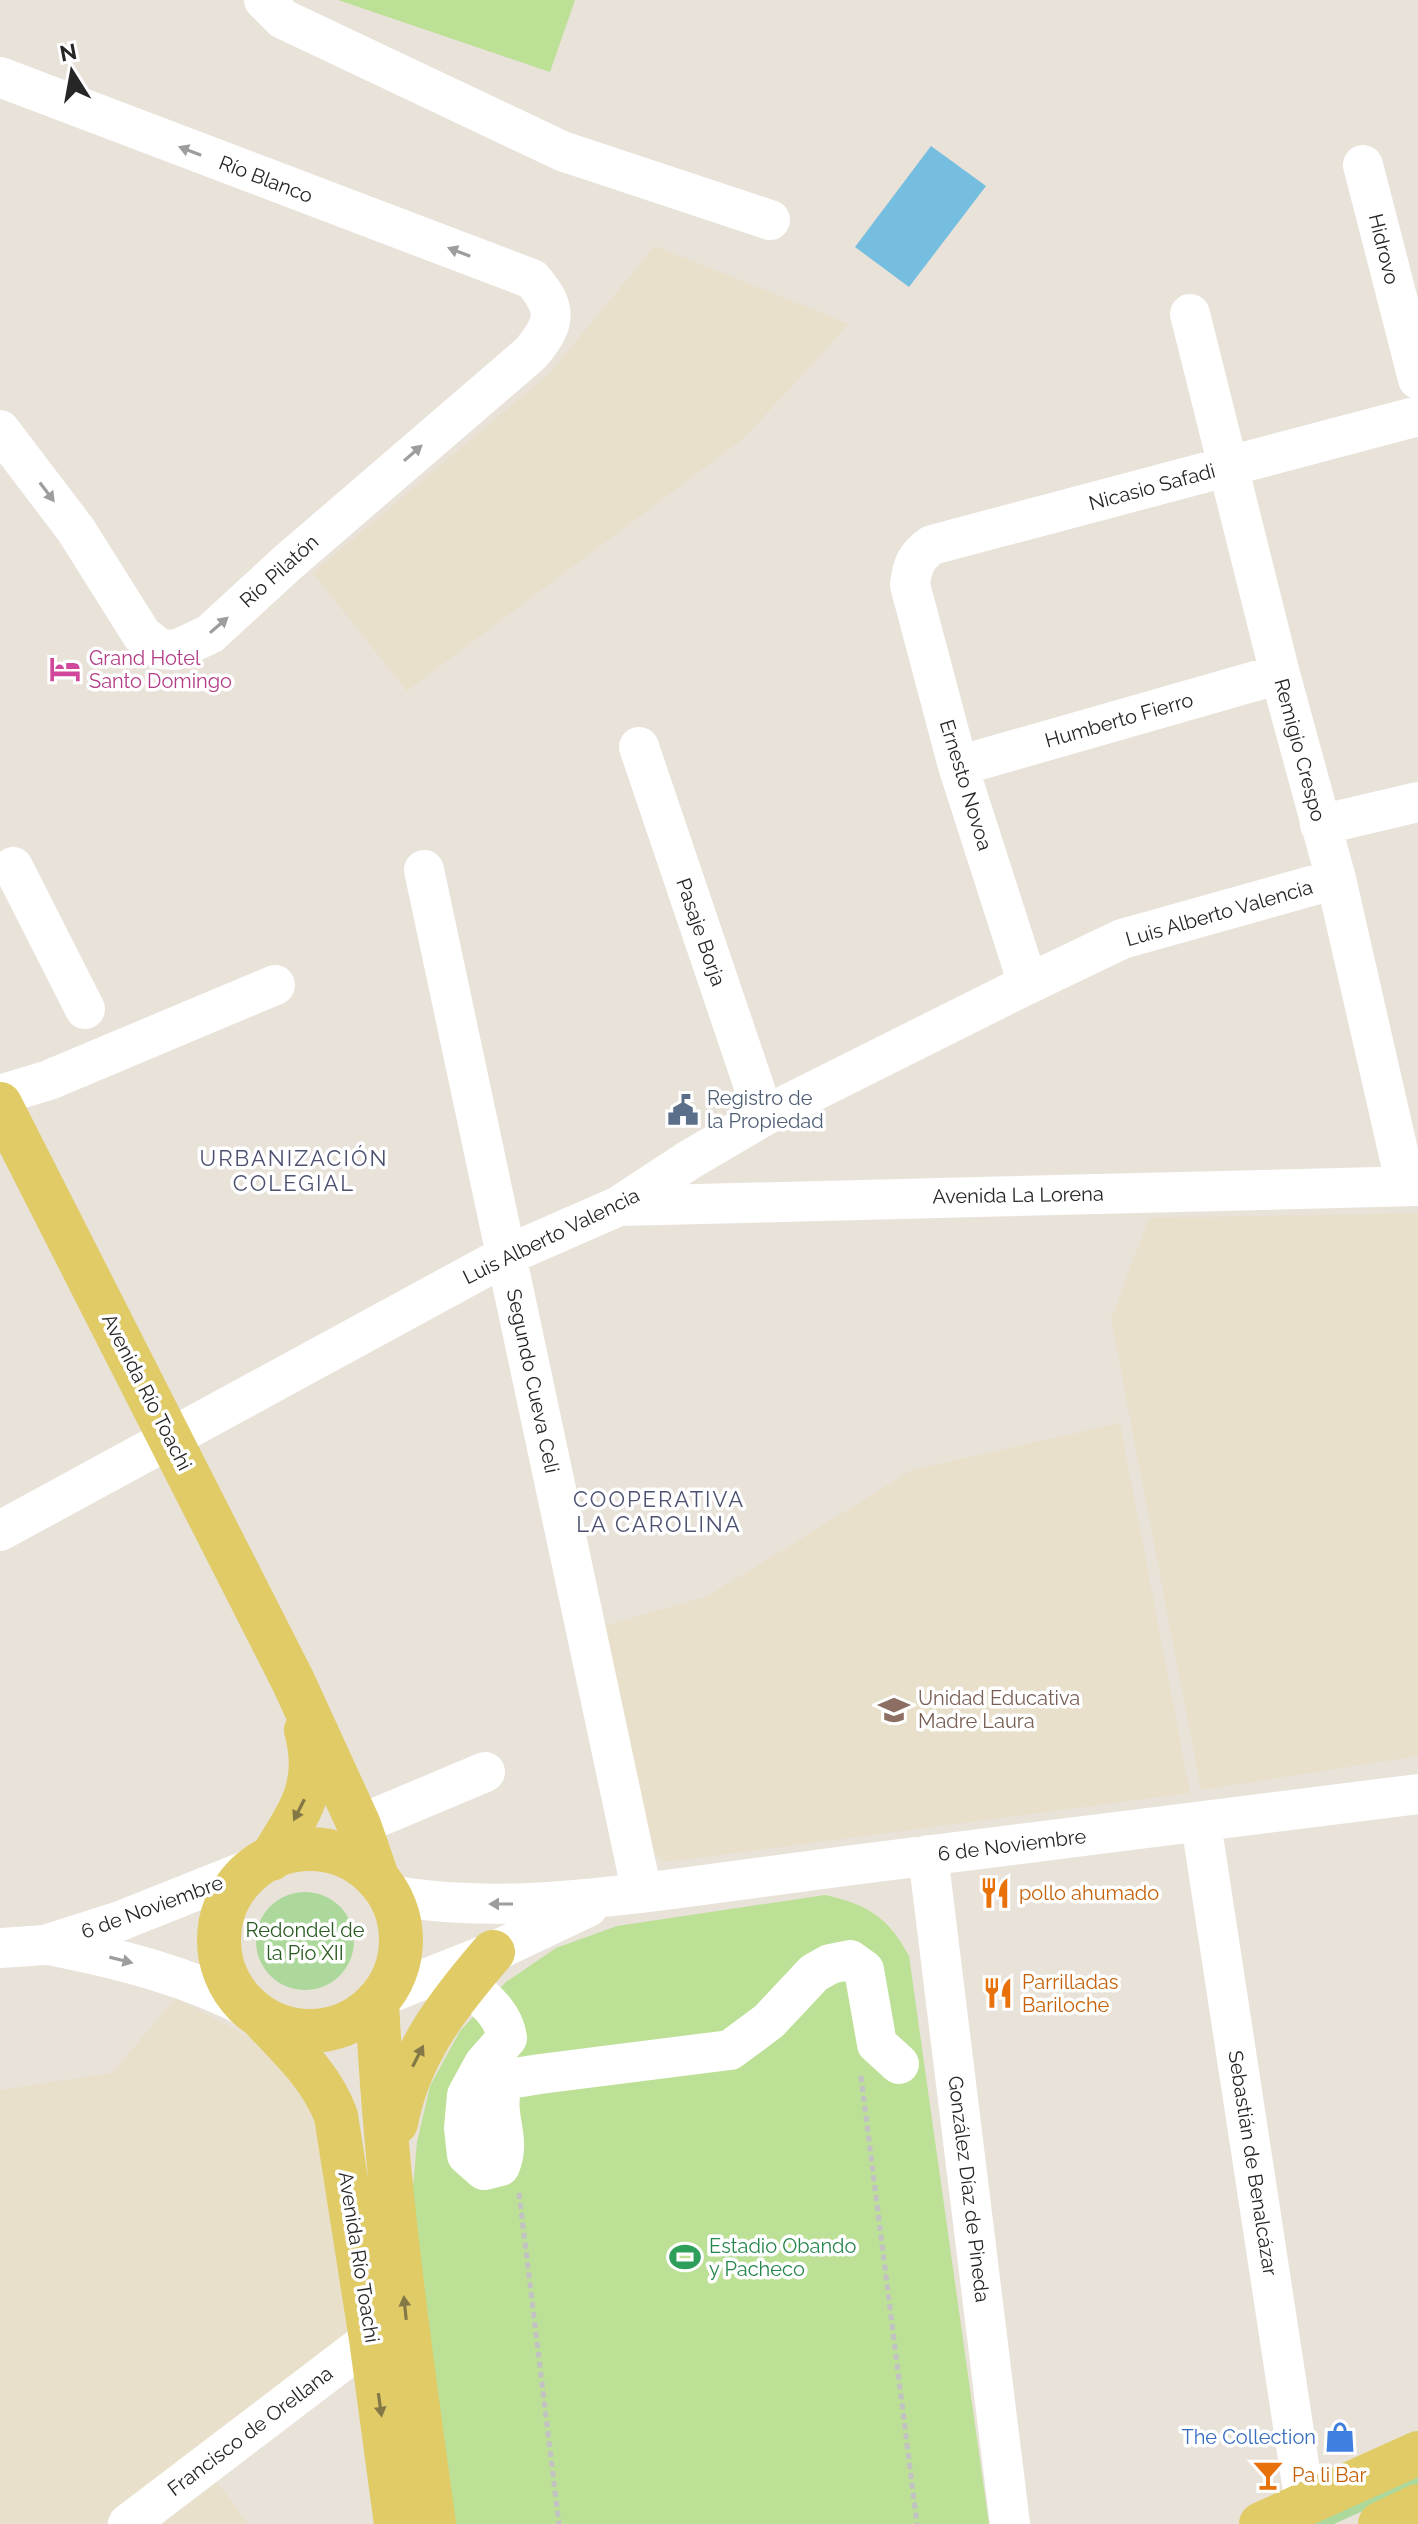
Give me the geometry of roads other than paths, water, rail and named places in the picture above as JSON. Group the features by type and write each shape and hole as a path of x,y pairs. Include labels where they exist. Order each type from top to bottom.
{"main road":[{"name":"Avenida Río Toachi","path":"0,1104 293,1681 384,1887"},
{"name":"Avenida Río Toachi","path":"264,1862 309,1789 313,1764 293,1681"},
{"path":"303,1850 336,1853 359,1864 384,1887 399,1919 401,1945 396,1971 380,1998 347,2023 318,2030 288,2028 257,2013 231,1985 220,1954 220,1937 227,1905 245,1877 264,1862 303,1850"},
{"path":"389,2157 399,2104 409,2073 428,2035 480,1968"},
{"name":"Avenida Río Toachi","path":"380,1998 389,2157 407,2328 434,2524"},
{"name":"Avenida Río Toachi","path":"257,2013 315,2076 336,2116 396,2524"},
{"path":"1261,2524 1418,2453"},
{"path":"1380,2524 1418,2506"}],"street":[{"path":"264,0 283,19 562,151 770,220"},
{"name":"Río Blanco","path":"0,77 532,279"},
{"name":"Hidrovo","path":"1363,165 1418,379"},
{"name":"Río Pilatón","path":"0,430 76,530 142,635 160,649 176,650 210,634 286,564 531,353 546,334 552,314 546,295 532,279"},
{"name":"Remigio Crespo","path":"1190,314 1412,1186"},
{"name":"Nicasio Safadi","path":"910,585 912,568 921,553 932,545 1418,416"},
{"name":"Ernesto Novoa","path":"910,585 958,766 1028,984"},
{"name":"Humberto Fierro","path":"958,766 1280,674"},
{"name":"Pasaje Borja","path":"639,747 764,1116"},
{"path":"1320,825 1418,802"},
{"path":"13,867 85,1009"},
{"name":"Segundo Cueva Celi","path":"424,870 507,1255 624,1896"},
{"name":"Luis Alberto Valencia","path":"0,1531 507,1255 619,1206 764,1116 1028,984 1122,939 1336,879"},
{"path":"0,1095 49,1080 275,985"},
{"name":"Avenida La Lorena","path":"619,1206 1412,1186"},
{"path":"359,1825 485,1772"},
{"name":"6 de Noviembre","path":"384,1887 416,1900 493,1904 624,1896 1418,1794"},
{"name":"Sebastián de Benalcázar","path":"1201,1823 1305,2504"},
{"name":"González Díaz de Pineda","path":"928,1855 1010,2524"},
{"name":"6 de Noviembre","path":"0,1948 45,1945 120,1921 264,1862"},
{"name":"6 de Noviembre","path":"380,1998 480,1968 624,1896"},
{"name":"6 de Noviembre","path":"45,1945 120,1959 179,1976 257,2013"},
{"path":"480,1968 489,2003 506,2026 507,2038 484,2064 467,2095 464,2128 467,2155 484,2170 500,2166 506,2150 497,2101 502,2085 549,2065 730,2050 740,2023 769,2021 814,1973 830,1964 850,1960 864,1970 888,2054"},
{"name":"Francisco de Orellana","path":"128,2524 371,2339"}],"water":[{"path":"931,146 986,186 909,287 855,247"}],"place":[{"name":"Grand Hotel Santo Domingo","path":"65,669"},
{"name":"Registro de la Propiedad","path":"683,1110"},
{"name":"Unidad Educativa Madre Laura","path":"894,1710"},
{"name":"pollo ahumado","path":"995,1893"},
{"name":"Parrilladas Bariloche","path":"998,1993"},
{"name":"Estadio Obando y Pacheco","path":"685,2257"},
{"name":"The Collection","path":"1340,2437"},
{"name":"Pa li Bar","path":"1268,2475"}],"district":[{"name":"URBANIZACIÓN COLEGIAL","path":"294,1170"},
{"name":"COOPERATIVA LA CAROLINA","path":"659,1512"}],"park label":[{"name":"Redondel de la Pío XII","path":"305,1942"}]}
